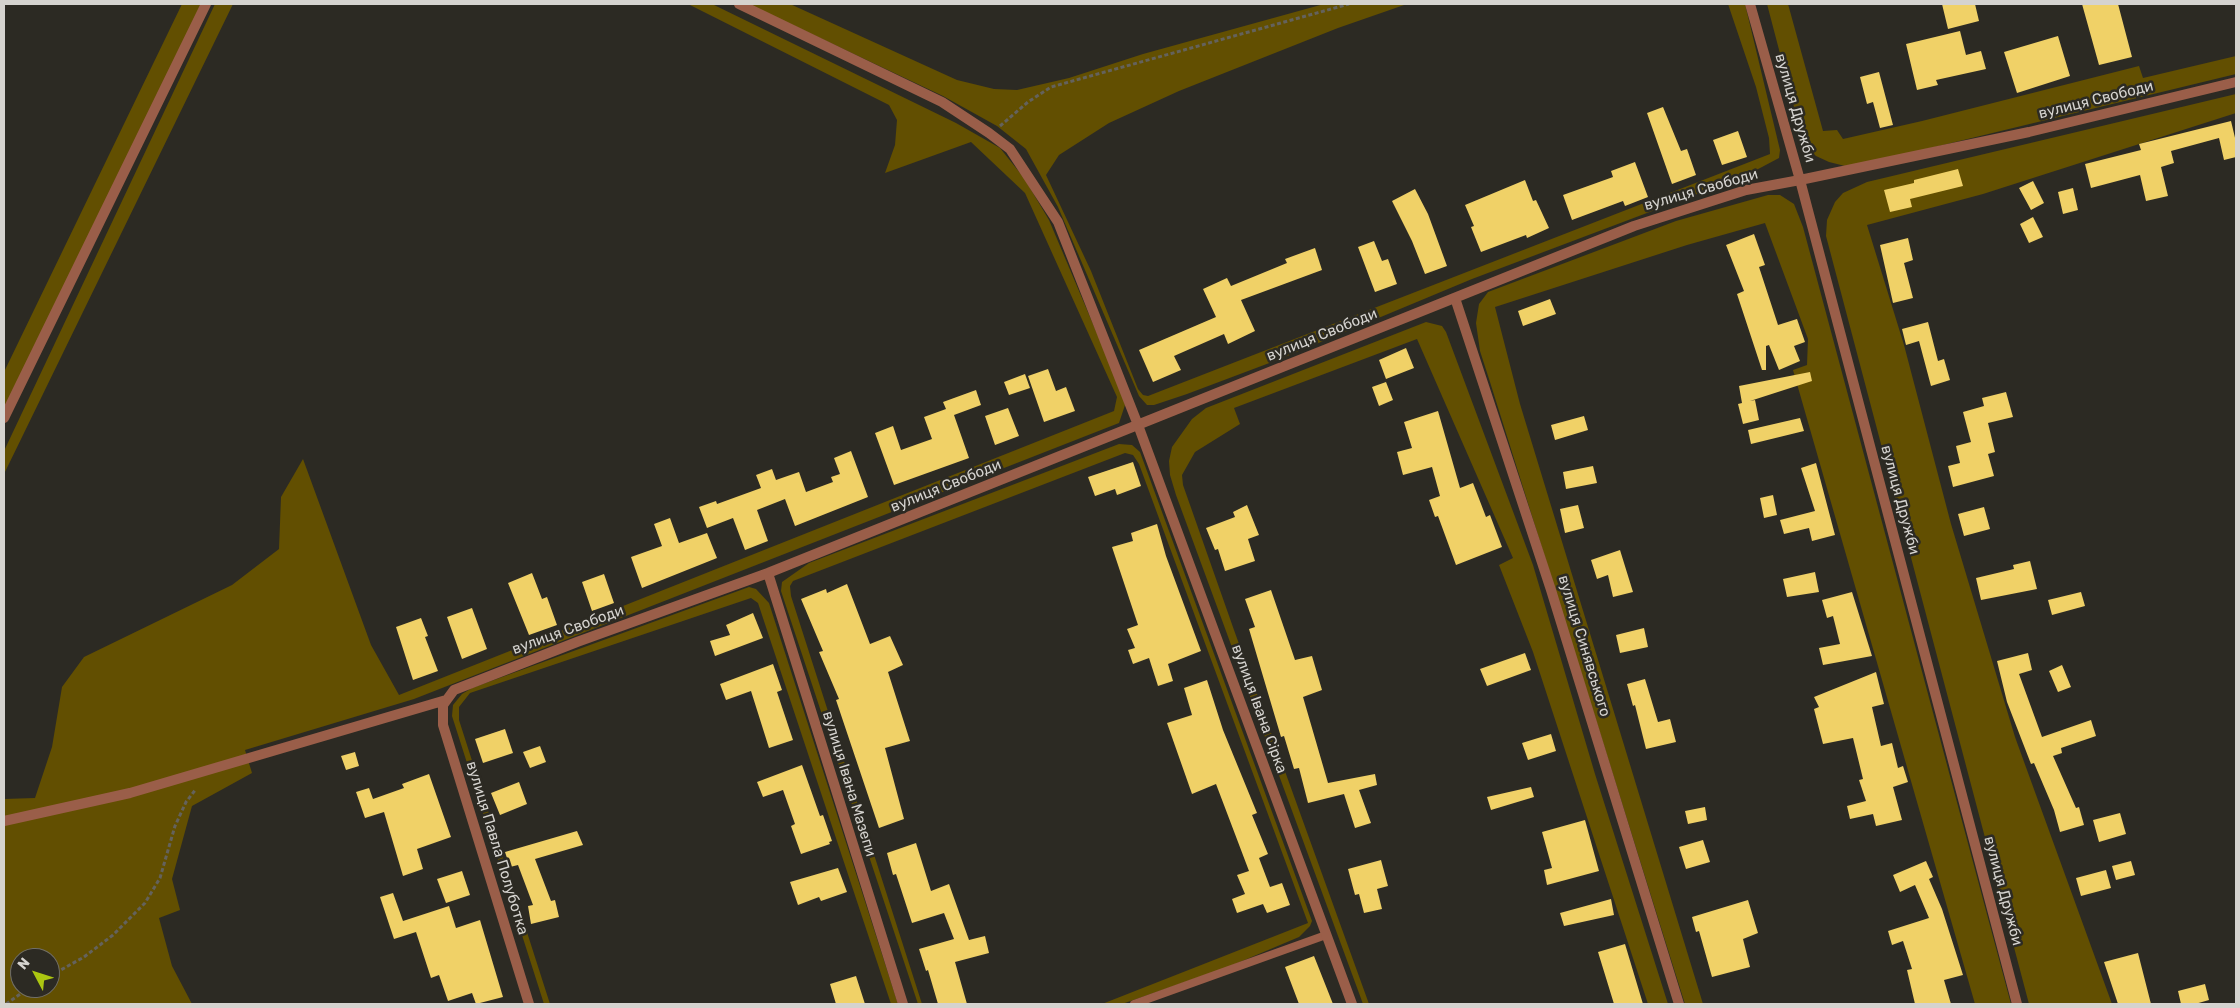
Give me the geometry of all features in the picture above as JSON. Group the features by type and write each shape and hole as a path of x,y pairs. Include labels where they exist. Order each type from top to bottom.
{"street":[{"path":"4,418 206,4"},
{"name":"вулиця Івана Сірка","path":"739,4 942,102 989,132 1010,149 1058,222 1138,425 1352,1004"},
{"name":"вулиця Дружби","path":"1750,4 1800,180 2017,1004"},
{"name":"вулиця Свободи","path":"446,700 454,690 463,685 768,573 1634,226 1746,190 2029,132 2236,82"},
{"name":"вулиця Синявського","path":"1455,298 1551,590 1679,1004"},
{"name":"вулиця Івана Мазепи","path":"768,573 902,1004"},
{"path":"4,822 130,793 446,700"},
{"name":"вулиця Павла Полуботка","path":"446,700 442,709 443,725 529,1004"}],"lane":[{"path":"1134,1004 1326,935"}],"path":[{"path":"989,132 1006,123 1028,102 1051,88 1348,4"},
{"path":"60,970 113,935 145,903 160,878 175,826 186,802 202,785"}],"shaded area":[{"path":"182,4 202,4 4,410 4,372"},
{"path":"215,4 233,4 4,474 4,451"},
{"path":"688,4 712,4 956,123 1000,148 1024,178 1049,220 1123,395 1125,405 1119,423 414,699 245,750 252,773 192,806 172,879 180,910 159,918 172,966 192,1004 4,1004 4,799 35,798 52,747 62,687 84,657 232,585 279,549 281,497 303,459 371,645 399,695 1114,411 1117,397 1025,193 971,142 885,173 895,145 897,120 889,105"},
{"path":"748,4 790,4 957,80 994,89 1017,90 1069,78 1143,54 1324,4 1407,4 1338,28 1179,91 1109,123 1059,155 1046,175 1091,271 1138,389 1143,395 1148,396 1770,154 1769,138 1756,87 1728,4 1745,4 1780,150 1779,158 1745,176 1472,279 1280,359 1187,394 1154,405 1147,405 1139,396 1058,207 1026,149 997,126 943,96"},
{"path":"1767,4 1788,4 1823,131 1837,130 1843,139 2139,66 2143,78 2236,56 2236,74 1881,160 1845,166 1816,156 1804,145"},
{"path":"2236,94 2236,113 1983,194 1867,225 1904,345 1951,524 2015,737 2112,1004 2029,1004 1826,236 1827,220 1835,202 1843,193 1867,182"},
{"path":"1768,195 1780,195 1794,204 1803,227 2011,1004 1975,1004 1793,370 1807,365 1808,339 1765,223 1687,245 1495,307 1520,404 1703,1004 1685,1004 1480,351 1476,323 1479,304 1488,292 1676,221"},
{"path":"1426,322 1442,326 1446,332 1533,565 1595,774 1668,1004 1648,1004 1533,652 1499,565 1513,558 1417,339 1234,408 1240,424 1195,452 1182,475 1183,485 1234,630 1369,1004 1363,1004 1176,495 1170,475 1169,461 1172,447 1192,419 1206,408"},
{"path":"1119,444 1132,445 1140,452 1312,921 1310,926 1299,937 1228,967 1122,1004 1102,1004 1308,923 1139,464 1133,455 1125,453 793,581 790,586 791,596 922,1004 918,1004 781,591 782,582 809,563"},
{"path":"749,587 756,589 769,603 898,1004 891,1004 758,603 751,598 470,693 459,707 459,720 550,1004 544,1004 452,716 453,705 462,694 472,688"}],"building":[{"path":"1942,4 1975,4 1979,21 1948,29"},
{"path":"2082,4 2118,4 2132,57 2099,65"},
{"path":"1960,31 1966,55 1981,51 1986,69 1936,80 1938,85 1917,90 1906,44"},
{"path":"2058,36 2070,76 2017,93 2004,52"},
{"path":"1879,72 1893,125 1880,128 1873,102 1867,104 1860,77"},
{"path":"1663,107 1681,151 1687,149 1696,175 1672,184 1647,113"},
{"path":"2231,121 2236,142 2236,157 2224,160 2219,138 2171,151 2174,163 2161,167 2168,196 2146,201 2140,175 2091,188 2085,164 2141,150 2139,144"},
{"path":"1738,131 1747,157 1722,165 1713,140"},
{"path":"1635,162 1648,197 1625,206 1623,201 1572,220 1563,195 1613,177 1611,171"},
{"path":"1958,169 1963,186 1910,199 1912,207 1890,212 1884,190"},
{"path":"1525,180 1533,201 1536,200 1549,228 1527,238 1526,235 1481,252 1471,227 1474,226 1465,205"},
{"path":"2033,181 2044,203 2031,210 2019,188"},
{"path":"2073,188 2078,210 2063,214 2058,192"},
{"path":"1415,189 1428,214 1447,266 1425,274 1412,241 1392,201"},
{"path":"2033,217 2043,237 2029,243 2020,224"},
{"path":"1754,234 1765,265 1759,267 1778,325 1797,319 1805,342 1794,346 1800,361 1779,370 1769,345 1766,346 1766,370 1762,370 1737,294 1744,291 1726,245"},
{"path":"1908,238 1913,260 1904,263 1913,298 1893,303 1880,245"},
{"path":"1374,241 1382,261 1388,259 1397,284 1375,292 1358,247"},
{"path":"1315,248 1322,270 1241,300 1255,331 1228,344 1224,334 1174,356 1181,370 1153,382 1139,350 1216,317 1203,289 1227,278 1231,286 1287,263 1285,259"},
{"path":"1550,299 1556,314 1523,326 1518,311"},
{"path":"1928,322 1938,361 1944,359 1950,380 1931,386 1919,341 1906,345 1902,329"},
{"path":"1406,348 1414,368 1386,379 1379,360"},
{"path":"1048,369 1056,391 1066,387 1075,411 1044,422 1028,376"},
{"path":"1810,372 1812,381 1750,401 1755,400 1759,420 1743,424 1738,404 1742,403 1739,386"},
{"path":"1025,374 1030,388 1009,395 1004,382"},
{"path":"1386,382 1393,400 1379,406 1372,387"},
{"path":"976,390 981,405 954,415 969,458 894,485 875,433 893,426 901,450 932,439 924,417 946,409 943,402"},
{"path":"2006,392 2013,417 1988,423 1995,452 1988,454 1994,476 1953,487 1948,466 1960,463 1956,446 1971,442 1963,412 1984,406 1982,398"},
{"path":"1008,408 1019,436 995,445 985,416"},
{"path":"1438,411 1460,488 1473,483 1486,517 1490,515 1502,547 1456,565 1438,516 1435,517 1429,500 1440,496 1432,467 1403,475 1397,452 1412,448 1404,422"},
{"path":"1584,416 1588,430 1555,440 1551,425"},
{"path":"1800,418 1804,431 1751,444 1748,430"},
{"path":"851,451 868,497 795,526 785,499 757,510 768,541 745,550 733,518 707,528 699,507 716,501 717,504 761,488 756,475 772,469 776,480 799,472 806,492 833,482 831,477 840,474 834,458"},
{"path":"1133,462 1141,486 1117,495 1115,489 1095,496 1088,477"},
{"path":"1816,463 1835,535 1812,541 1809,528 1784,534 1780,520 1815,511 1801,468"},
{"path":"1593,466 1597,483 1566,489 1563,472"},
{"path":"1773,495 1777,515 1764,518 1760,498"},
{"path":"1247,505 1259,535 1248,539 1255,561 1225,571 1218,549 1215,550 1206,528 1235,517 1233,512"},
{"path":"1578,505 1584,528 1565,533 1560,509"},
{"path":"1984,507 1990,529 1964,536 1958,514"},
{"path":"670,518 679,543 707,533 717,558 642,588 631,557 662,546 654,524"},
{"path":"1157,524 1166,556 1201,651 1168,664 1173,681 1158,686 1149,658 1133,664 1128,650 1135,648 1127,629 1138,625 1112,547 1133,541 1131,533"},
{"path":"1620,550 1633,592 1613,597 1608,575 1597,579 1591,560"},
{"path":"2030,561 2037,589 1981,600 1976,578 2014,569 2013,565"},
{"path":"1815,572 1819,592 1787,597 1783,579"},
{"path":"532,573 542,599 547,597 557,625 529,635 508,583"},
{"path":"604,574 614,603 592,611 582,582"},
{"path":"847,584 870,644 890,636 903,665 888,672 910,741 885,748 904,819 879,828 836,700 839,699 819,652 823,651 801,599 826,589 827,593"},
{"path":"1271,590 1295,660 1312,656 1322,690 1303,697 1328,783 1375,774 1377,785 1359,790 1371,823 1355,828 1344,794 1308,803 1299,768 1294,769 1284,736 1281,737 1249,629 1255,627 1245,599"},
{"path":"1852,592 1872,656 1823,665 1819,648 1840,644 1833,616 1827,618 1822,600"},
{"path":"2081,592 2085,606 2052,615 2048,600"},
{"path":"472,608 487,649 462,659 447,617"},
{"path":"753,613 763,638 715,656 710,641 730,635 726,625"},
{"path":"421,618 428,636 425,637 438,671 413,680 396,627"},
{"path":"1644,628 1648,647 1620,653 1616,635"},
{"path":"1525,653 1531,670 1487,686 1480,669"},
{"path":"2028,653 2032,670 2019,674 2042,737 2091,720 2096,736 2061,748 2062,753 2053,756 2076,808 2079,807 2084,825 2060,832 2054,810 2034,763 2031,764 2007,702 1997,661"},
{"path":"773,664 782,690 777,692 793,740 769,748 751,691 726,700 720,684"},
{"path":"2062,665 2071,687 2058,692 2049,671"},
{"path":"1876,672 1884,704 1872,707 1881,746 1892,743 1898,768 1903,766 1908,782 1893,787 1902,820 1876,826 1873,814 1850,819 1847,806 1866,801 1859,780 1863,779 1853,738 1823,744 1814,709 1819,707 1814,697"},
{"path":"1645,679 1658,722 1670,719 1676,742 1646,749 1635,705 1633,706 1627,684"},
{"path":"1207,680 1223,730 1257,813 1252,815 1268,854 1259,858 1270,887 1282,883 1290,905 1267,913 1263,904 1237,913 1232,899 1245,894 1237,875 1249,871 1216,784 1192,794 1167,723 1192,715 1184,688"},
{"path":"505,729 513,753 483,763 475,739"},
{"path":"1551,734 1556,751 1528,760 1522,743"},
{"path":"540,746 546,762 530,768 523,752"},
{"path":"355,752 359,766 346,770 341,756"},
{"path":"802,765 820,816 823,815 832,841 829,842 830,844 801,854 791,826 795,824 783,790 763,797 757,782"},
{"path":"429,774 451,837 417,849 423,869 403,876 384,812 365,818 356,792 369,788 373,799 404,788 402,784"},
{"path":"519,782 527,804 500,815 491,793"},
{"path":"1531,787 1534,797 1491,810 1487,797"},
{"path":"1705,807 1707,820 1688,824 1685,811"},
{"path":"2120,813 2126,834 2099,842 2093,820"},
{"path":"1585,820 1599,871 1547,885 1544,870 1552,868 1542,832"},
{"path":"577,831 583,845 535,859 551,901 555,900 559,917 531,924 528,906 533,905 518,865 510,867 505,852"},
{"path":"1703,840 1710,862 1686,869 1679,847"},
{"path":"916,843 931,891 949,884 969,940 985,936 989,953 955,962 967,1004 938,1004 928,970 926,971 919,949 954,939 944,913 912,923 896,874 893,875 887,853"},
{"path":"1381,860 1388,886 1377,889 1382,909 1364,913 1359,894 1355,895 1348,869"},
{"path":"1926,861 1933,877 1929,879 1942,909 1963,975 1944,980 1951,1004 1915,1004 1907,970 1912,969 1903,941 1892,945 1888,931 1929,918 1915,885 1900,892 1893,875"},
{"path":"2131,861 2135,875 2116,880 2112,866"},
{"path":"838,868 847,892 821,901 819,897 798,905 790,882"},
{"path":"2106,870 2111,888 2081,896 2076,878"},
{"path":"462,871 470,895 446,903 437,879"},
{"path":"393,893 403,921 449,906 456,928 480,920 503,997 476,1004 472,993 448,1001 439,975 431,978 416,932 394,939 380,897"},
{"path":"1611,899 1614,915 1564,926 1560,913"},
{"path":"1748,900 1758,933 1743,939 1750,967 1712,977 1699,931 1696,932 1692,917"},
{"path":"1625,944 1643,1004 1614,1004 1598,952"},
{"path":"2138,953 2151,1004 2118,1004 2104,962"},
{"path":"1314,956 1333,1004 1299,1004 1285,967"},
{"path":"856,976 865,1004 836,1004 830,984"},
{"path":"2205,984 2209,1000 2195,1004 2181,1004 2178,991"}]}
